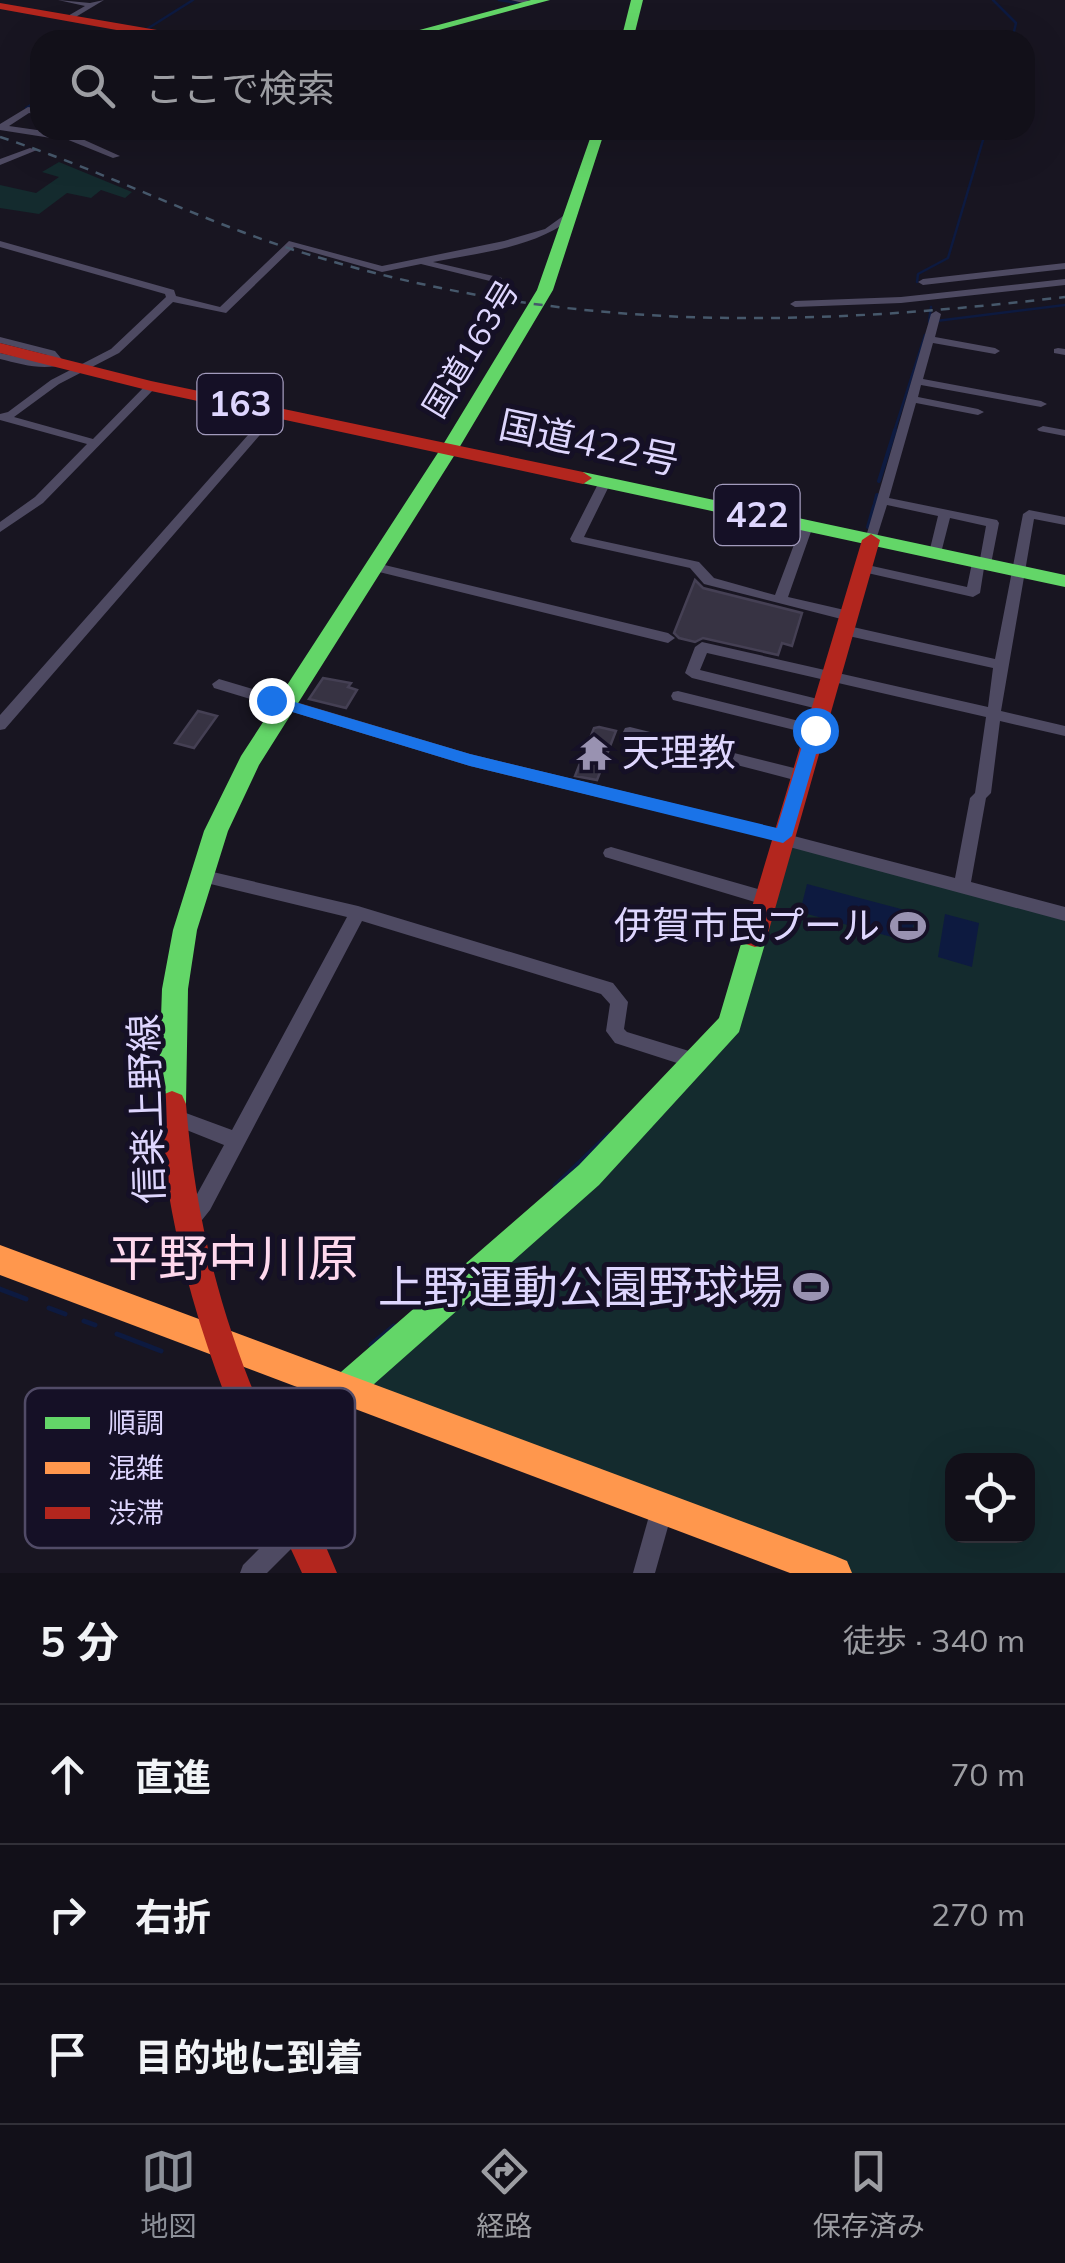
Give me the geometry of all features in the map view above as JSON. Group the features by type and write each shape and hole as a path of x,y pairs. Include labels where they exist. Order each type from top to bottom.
{"main road":[{"path":"629,30 636,0"},
{"path":"424,30 530,1"},
{"path":"0,6 66,9 151,30"},
{"name":"国道163号","path":"0,344 151,386 450,448 546,290 596,140"},
{"name":"国道422号","path":"450,448 1065,582"},
{"name":"信楽上野線","path":"238,1388 218,1343 186,1222 175,1116 174,1008 200,875 226,806 285,705 450,448"},
{"path":"346,1388 589,1175 730,1024 870,540"},
{"path":"0,1260 342,1388"},
{"path":"355,1393 835,1573"},
{"name":"信楽上野線","path":"308,1548 320,1573"}],"street":[{"path":"66,9 96,3"},
{"path":"66,9 96,3"},
{"path":"0,127 30,110"},
{"path":"0,127 30,130"},
{"path":"0,162 59,140"},
{"path":"82,140 116,156"},
{"path":"171,298 222,312 292,244 382,269 544,232 573,213"},
{"path":"0,244 170,292 171,298"},
{"path":"425,260 430,266 498,280"},
{"path":"923,282 1065,266"},
{"path":"795,304 901,300 1065,282"},
{"path":"2,417 130,340 171,298"},
{"path":"870,540 935,319"},
{"path":"928,339 995,351"},
{"path":"0,344 51,352 60,362"},
{"path":"0,356 36,364 60,362"},
{"path":"916,381 1041,404"},
{"path":"0,528 39,500 151,386"},
{"path":"911,399 978,412"},
{"path":"0,726 275,410"},
{"path":"2,417 96,443"},
{"path":"1043,429 1065,433"},
{"path":"605,482 576,539 694,565 709,581 1000,665"},
{"path":"863,568 973,593 993,523 881,500"},
{"path":"935,554 945,513"},
{"path":"962,886 1029,514 1065,521"},
{"path":"775,599 781,598 807,526"},
{"path":"372,566 668,638"},
{"path":"822,705 692,673 702,647 1065,732"},
{"path":"219,684 561,784 783,837 1065,914"},
{"path":"678,696 815,730"},
{"path":"630,732 802,776"},
{"path":"611,854 765,898"},
{"path":"200,875 358,914 607,988 619,1002 615,1031 621,1038 683,1057 692,1066"},
{"path":"186,1222 203,1203 358,914"},
{"path":"175,1116 237,1141"},
{"path":"644,1573 662,1509"},
{"path":"250,1573 276,1548"}],"green space":[{"path":"59,162 132,192 125,198 101,190 91,198 67,193 39,214 0,208 0,185 36,193 59,177 42,172"},
{"path":"788,845 1065,917 1065,1573 843,1573 355,1392 355,1388 349,1388 724,1036"}],"water":[{"path":"807,884 916,913 910,942 800,912"},
{"path":"945,914 979,923 972,967 938,957"}],"building":[{"path":"695,580 703,588 802,613 792,646 782,643 778,655 703,638 695,642 679,638 674,633"},
{"path":"323,678 351,683 348,687 357,690 346,708 309,699"},
{"path":"198,711 217,716 194,748 175,743"},
{"name":"天理教","path":"594,728 616,731 597,780 575,776"}],"waterway":[{"path":"147,29 193,0"},
{"path":"499,0 517,3"},
{"path":"993,0 1016,23 1014,30"},
{"path":"26,108 30,105"},
{"path":"917,282 918,274 948,258 983,140"},
{"path":"936,321 1065,305"},
{"path":"929,322 931,307"},
{"path":"894,432 925,335"},
{"path":"879,481 895,430"},
{"path":"875,503 877,495"},
{"path":"868,527 874,506"},
{"path":"555,1186 609,1134"},
{"path":"0,1289 26,1299"},
{"path":"49,1308 65,1314"},
{"path":"84,1321 95,1325"},
{"path":"371,1345 394,1326"},
{"path":"117,1334 161,1351"}],"railway":[{"path":"0,137 291,249 389,276 485,296 580,310 770,318 866,315 1065,297"}],"traffic: fast":[{"path":"427,30 544,0"},
{"path":"630,30 637,0"},
{"path":"450,448 545,290 596,140"},
{"path":"172,1104 175,989 185,930 216,831 249,762 450,448"},
{"path":"583,478 1065,581"},
{"path":"346,1388 589,1175 730,1024 755,937"}],"traffic: slow":[{"path":"0,1260 341,1388"},
{"path":"355,1393 835,1573"}],"traffic: jam":[{"path":"0,6 136,30"},
{"path":"0,348 151,386 583,478"},
{"path":"755,937 871,540"},
{"path":"172,1104 187,1228 202,1288 237,1388"},
{"path":"308,1548 320,1573"}],"place":[{"name":"天理教","path":"594,753"},
{"name":"伊賀市民プール","path":"908,926"},
{"name":"上野運動公園野球場","path":"811,1287"}],"district":[{"name":"平野中川原","path":"233,1258"}],"route":[{"path":"271,700 470,760 783,836 815,730"}]}
